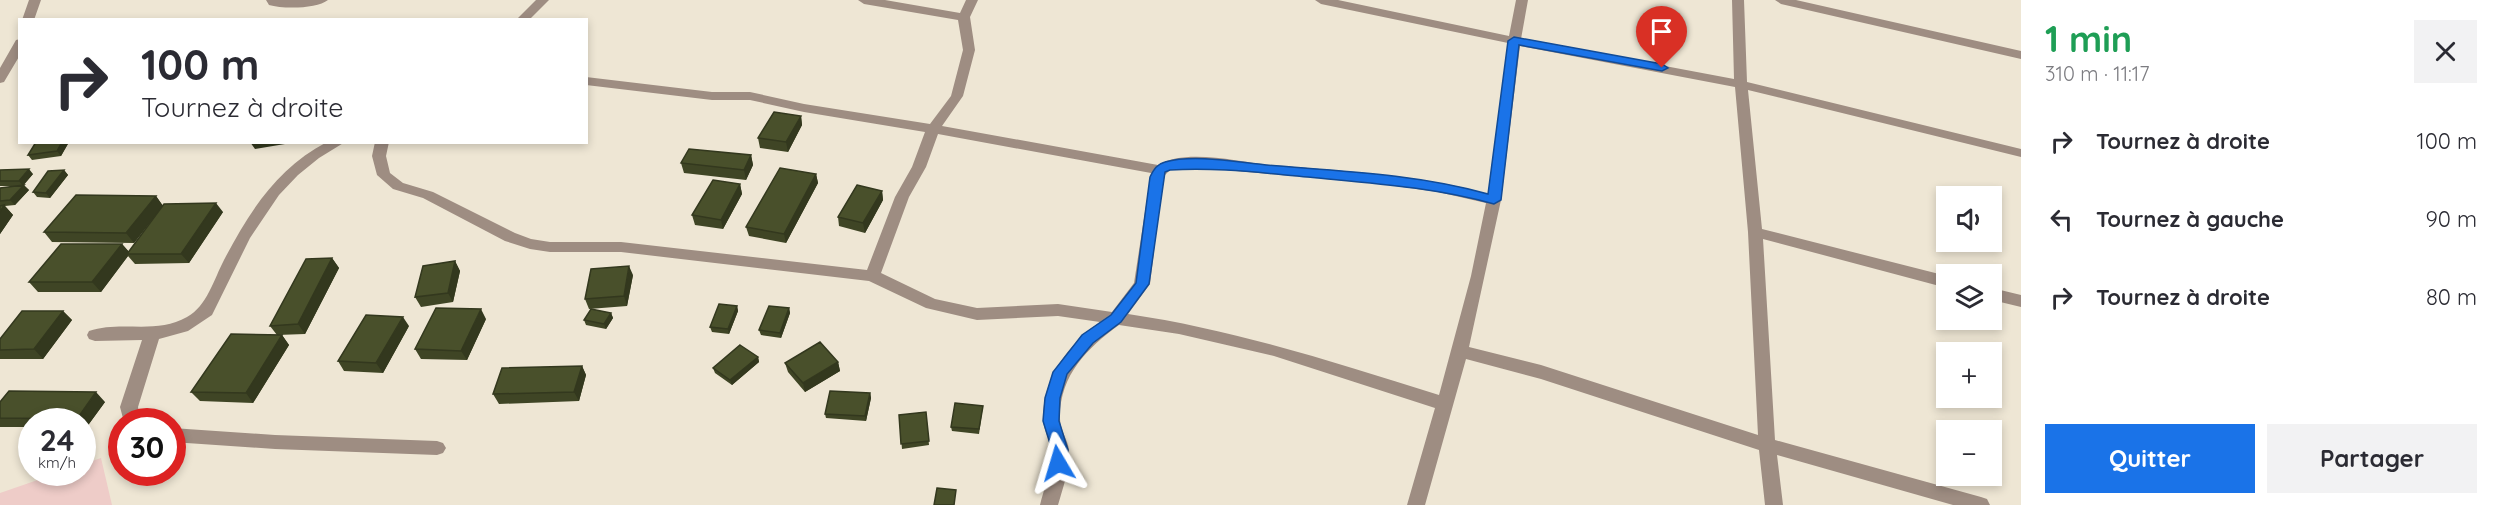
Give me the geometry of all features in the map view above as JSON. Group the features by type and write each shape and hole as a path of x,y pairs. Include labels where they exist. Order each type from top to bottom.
{"street":[{"path":"29,18 35,0"},
{"path":"272,0 273,3 284,5 322,0"},
{"path":"524,18 543,0"},
{"path":"864,0 964,17"},
{"path":"872,276 902,198 919,166 933,129 957,96 969,50 964,17 972,0"},
{"path":"1321,0 1352,4 1514,41 1741,84 2021,153"},
{"path":"1416,505 1460,351 1494,200 1514,41 1522,0"},
{"path":"1738,0 1741,84 1755,232 1767,446 1774,505"},
{"path":"1781,0 2021,55"},
{"path":"0,79 18,47"},
{"path":"588,81 712,96 750,96 804,108 1160,170"},
{"path":"95,335 175,331 186,327 206,311 253,221 266,202 288,176 306,160 335,144"},
{"path":"381,144 379,156 384,175 398,186 428,195 510,237 530,244 550,248 621,247 872,276 913,297 953,310 977,314 1058,310 1179,328 1274,350 1445,404"},
{"path":"1049,505 1057,475 1060,450 1051,421 1053,398 1060,372 1088,339 1116,319 1142,284 1156,177 1167,165 1204,164 1380,179 1463,191 1494,200"},
{"path":"1755,232 1936,279"},
{"path":"2002,296 2021,301"},
{"path":"129,408 153,332"},
{"path":"1460,351 1541,372 1767,446 1981,505"},
{"path":"186,436 437,448"}],"shaded area":[{"path":"101,458 112,505 0,505 0,493 20,486 96,486 96,460"}],"building":[{"path":"774,112 801,116 786,142 758,138"},
{"path":"35,144 61,144 57,151 28,155"},
{"path":"689,149 751,155 744,170 681,163"},
{"path":"780,168 816,174 784,234 746,227"},
{"path":"29,169 19,181 0,181 0,170"},
{"path":"64,170 46,193 33,192 48,171"},
{"path":"713,180 740,184 721,220 692,215"},
{"path":"24,185 10,200 0,201 0,188"},
{"path":"857,185 882,191 863,223 838,217"},
{"path":"76,195 156,196 126,233 44,232"},
{"path":"216,203 181,254 127,254 164,204"},
{"path":"61,244 122,244 92,282 29,282"},
{"path":"332,258 298,324 270,326 306,259"},
{"path":"455,261 448,293 415,297 423,266"},
{"path":"629,266 624,296 585,299 591,269"},
{"path":"719,304 737,306 728,329 710,327"},
{"path":"769,306 789,308 780,333 759,330"},
{"path":"436,308 481,309 461,351 415,349"},
{"path":"591,309 611,313 604,324 584,320"},
{"path":"22,311 63,311 34,349 0,350 0,339"},
{"path":"366,315 403,317 376,363 338,361"},
{"path":"231,334 282,335 246,393 191,392"},
{"path":"820,342 838,362 803,383 785,363"},
{"path":"740,345 758,357 730,380 713,368"},
{"path":"582,366 574,392 493,394 502,368"},
{"path":"9,391 96,392 85,408 18,408 18,418 0,418 0,402"},
{"path":"830,391 870,393 865,416 825,414"},
{"path":"955,403 983,406 979,429 951,427"},
{"path":"926,412 929,441 901,444 899,415"},
{"path":"937,488 956,490 954,505 934,505"}],"route":[{"path":"1058,463 1060,450 1051,421 1053,398 1060,372 1088,339 1116,319 1142,284 1156,177 1167,165 1204,164 1380,179 1463,191 1494,200 1514,41 1662,68"}]}
